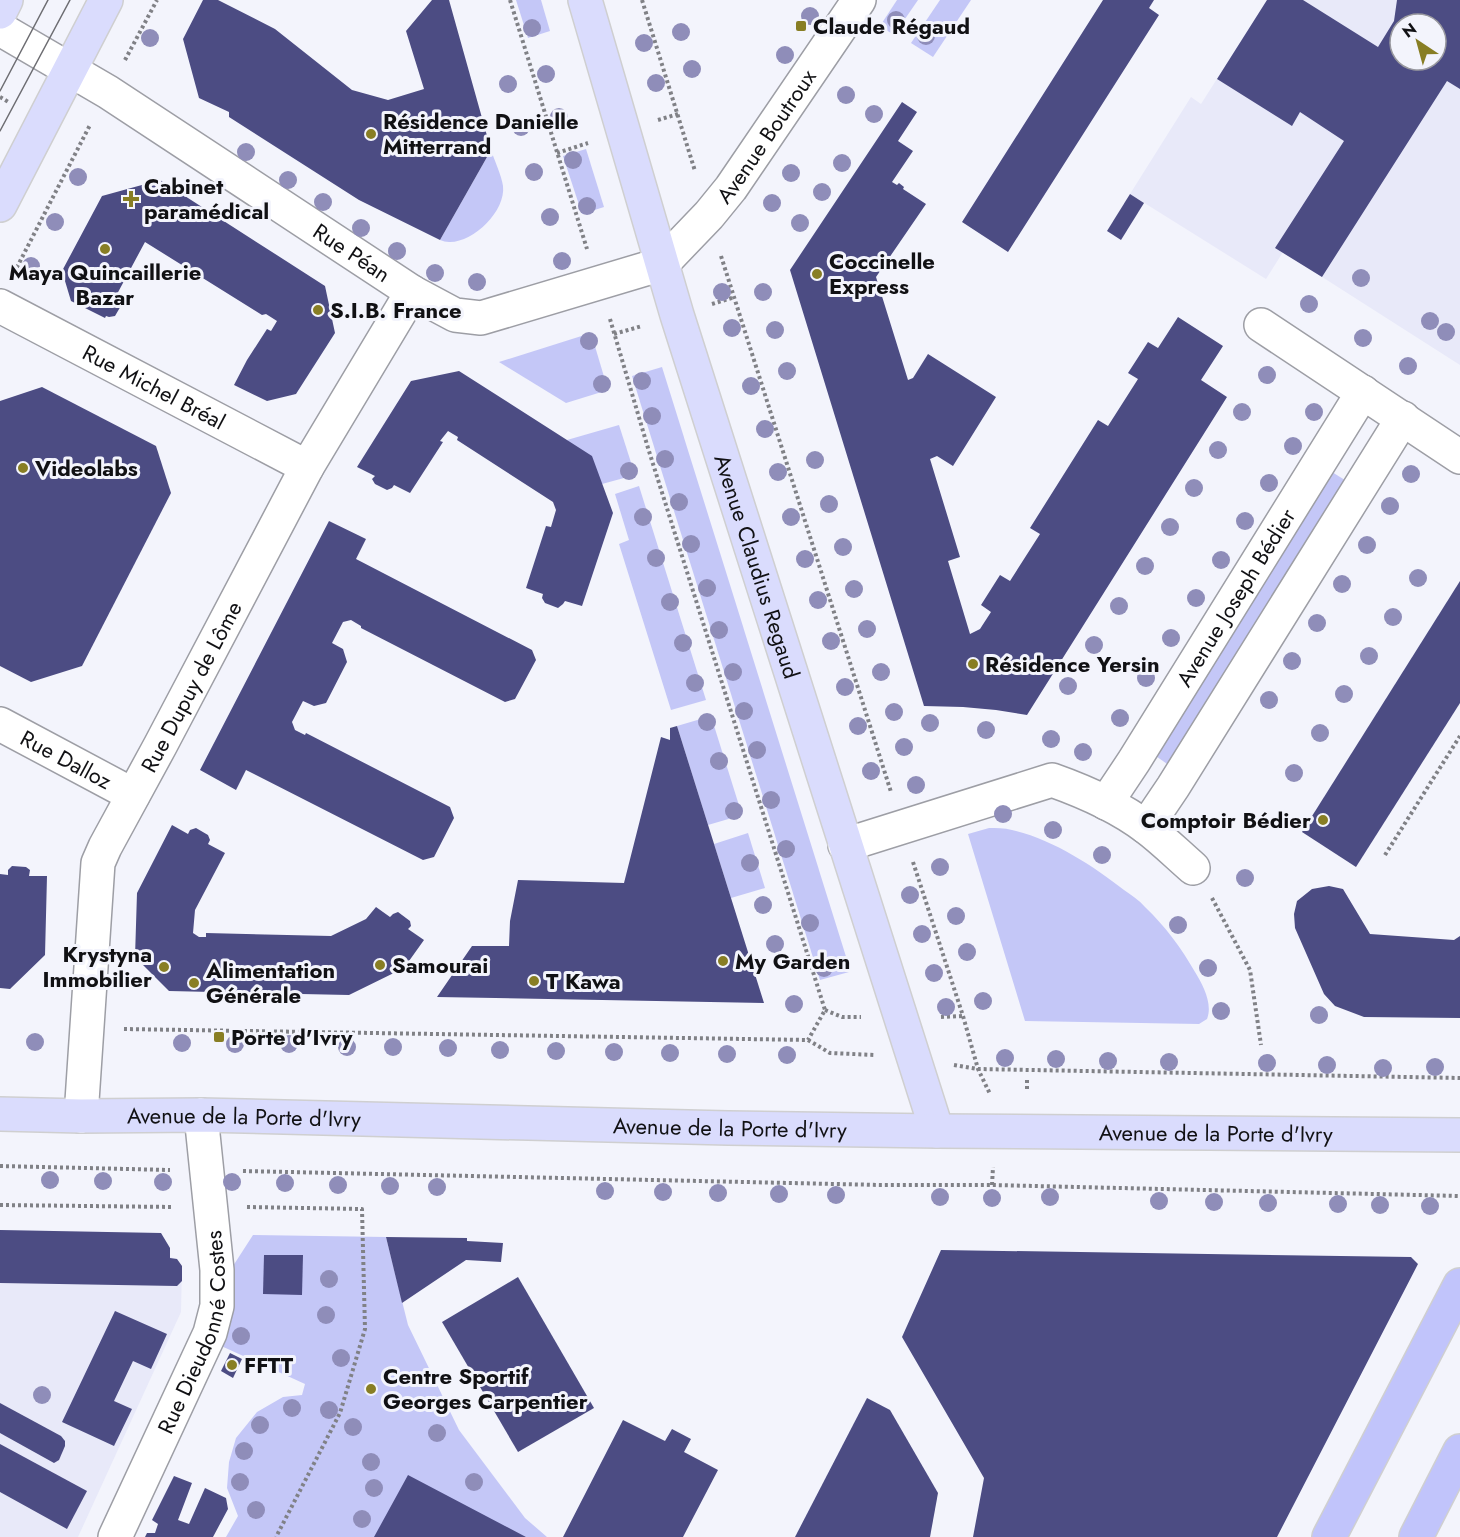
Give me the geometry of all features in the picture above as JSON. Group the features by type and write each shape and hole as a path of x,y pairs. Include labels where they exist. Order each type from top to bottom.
{"highway":[{"path":"1329,1537 1460,1286"},
{"path":"1416,1537 1460,1451"}],"main road":[{"path":"0,12 6,0"},
{"path":"0,205 106,0"},
{"name":"Avenue Claudius Regaud","path":"585,0 681,330 938,1131"},
{"name":"Avenue de la Porte d'Ivry","path":"0,1114 201,1115 938,1131 1460,1135"}],"street":[{"name":"Avenue Boutroux","path":"662,264 731,188 859,0"},
{"name":"Rue Péan","path":"0,29 108,92 412,292 455,315 481,318 662,264"},
{"name":"Rue Dupuy de Lôme","path":"81,1116 98,864 307,467 412,292"},
{"name":"Rue Michel Bréal","path":"0,306 307,467"},
{"path":"1262,325 1460,457"},
{"name":"Avenue Joseph Bédier","path":"1106,803 1141,751 1364,392"},
{"name":"Avenue Joseph Bédier","path":"1146,827 1403,418"},
{"name":"Rue Dalloz","path":"0,724 133,795"},
{"path":"845,845 1052,780 1080,790 1146,827 1193,868"},
{"name":"Rue Dieudonné Costes","path":"115,1537 210,1333 217,1306 217,1270 201,1115"}],"path":[{"path":"120,68 157,0"},
{"path":"510,0 589,253"},
{"path":"642,0 692,163"},
{"path":"649,123 678,114"},
{"path":"14,273 93,119"},
{"path":"557,153 591,142"},
{"path":"722,256 892,794"},
{"path":"705,306 735,297"},
{"path":"608,314 825,1010 808,1040"},
{"path":"614,334 648,324"},
{"path":"1384,855 1460,736"},
{"path":"913,861 978,1069 991,1097"},
{"path":"1193,868 1250,970 1261,1045"},
{"path":"825,1010 842,1017 850,1017"},
{"path":"938,1018 963,1017"},
{"path":"87,1029 808,1040 830,1053"},
{"path":"978,1069 1460,1078"},
{"path":"1027,1080 1027,1090"},
{"path":"0,1166 176,1170"},
{"path":"992,1185 993,1167"},
{"path":"243,1171 1460,1196"},
{"path":"0,1205 180,1207"},
{"path":"246,1207 362,1209 364,1329 340,1413 276,1537"}],"shaded area":[{"path":"516,0 541,0 550,31 528,38"},
{"path":"897,0 918,0 894,35 880,26"},
{"path":"940,0 971,0 933,57 911,43"},
{"path":"1267,0 1460,0 1460,365 1283,252 1266,279 1130,194 1191,97 1201,104"},
{"path":"586,149 604,207 582,214 563,156"},
{"path":"491,150 503,186 503,196 494,215 468,237 449,242 440,240"},
{"path":"591,333 608,390 566,403 499,362"},
{"path":"662,367 849,972 820,980 632,376"},
{"path":"619,425 635,475 602,484 567,440"},
{"path":"1332,472 1348,482 1170,766 1153,754"},
{"path":"639,486 706,700 671,710 619,544 629,540 615,494"},
{"path":"711,716 742,815 708,825 677,726"},
{"path":"989,828 1012,830 1057,846 1099,871 1140,902 1173,938 1198,977 1208,1001 1207,1019 1199,1024 1025,1021 968,834"},
{"path":"748,833 765,888 731,898 714,844"},
{"path":"0,1230 161,1233 170,1248 170,1257 177,1259 182,1266 181,1312 78,1537 0,1537"},
{"name":"Centre Sportif Georges Carpentier","path":"253,1235 386,1237 408,1325 459,1430 525,1518 547,1537 226,1537 238,1516 227,1488 229,1462 236,1438 257,1412 283,1397 302,1395 305,1384 219,1345 233,1266"}],"building":[{"name":"Résidence Danielle Mitterrand","path":"203,0 218,0 275,29 352,90 388,100 424,89 406,31 432,0 449,0 491,150 440,240 359,200 229,117 229,112 199,98 183,39"},
{"path":"1103,0 1154,0 1149,8 1159,15 1008,252 962,222"},
{"path":"1267,0 1303,0 1378,47 1388,31 1388,72 1448,72 1448,12 1395,12 1397,0 1460,0 1460,89 1447,81 1322,277 1275,248 1344,141 1300,112 1292,126 1217,79"},
{"path":"902,102 917,112 898,141 913,151 892,182 897,185 899,183 904,187 903,189 926,204 876,277 908,380 913,378 928,354 996,397 953,466 937,456 930,459 960,557 948,561 970,634 980,629 991,612 981,605 1000,575 1010,581 1040,534 1030,528 1098,420 1108,426 1138,379 1128,373 1148,342 1158,348 1178,317 1223,346 1201,380 1227,397 1027,715 963,707 924,706 790,270"},
{"path":"160,180 325,286 335,333 296,394 267,401 234,385 267,329 271,331 277,321 266,314 262,315 145,242 116,296 120,298 122,304 115,316 105,318 71,301 62,271 102,196"},
{"path":"1130,194 1144,203 1121,240 1107,231"},
{"path":"459,371 592,456 613,513 582,606 565,601 558,608 545,603 542,598 543,594 526,588 546,526 551,527 556,510 553,502 457,440 458,437 448,431 410,493 394,485 387,490 375,484 372,479 375,476 357,467 411,381"},
{"path":"42,387 156,446 171,493 82,666 31,682 0,666 0,401"},
{"path":"329,521 366,539 356,559 532,650 536,660 515,699 505,702 361,628 351,620 343,622 332,643 343,649 347,662 326,703 314,706 303,701 292,722 295,730 305,735 306,733 450,807 454,818 434,857 423,860 246,770 236,790 200,770"},
{"path":"1460,581 1460,703 1356,867 1302,832"},
{"path":"677,726 764,1003 437,997 472,946 509,946 510,921 518,880 624,883 661,737 670,740 670,728"},
{"path":"172,825 188,834 190,830 196,828 208,835 210,840 208,844 225,853 195,910 193,933 199,937 206,937 206,933 331,936 366,919 376,907 390,917 398,912 410,921 411,926 408,929 424,940 404,968 349,995 169,991 135,957 137,893"},
{"path":"12,866 26,867 30,870 29,876 47,876 45,955 10,989 0,988 0,874 8,875 8,870"},
{"path":"1329,886 1343,889 1370,934 1454,940 1460,936 1460,1018 1364,1017 1335,1006 1324,994 1295,928 1294,914 1297,901 1312,889"},
{"path":"0,1230 161,1233 170,1248 170,1258 177,1259 182,1266 182,1281 177,1286 0,1283"},
{"path":"386,1237 467,1238 467,1241 503,1243 501,1262 466,1260 402,1303"},
{"path":"941,1250 1411,1257 1418,1264 1277,1537 973,1537 984,1478 902,1337"},
{"path":"264,1255 303,1255 302,1295 263,1294"},
{"path":"518,1277 594,1408 518,1452 442,1322"},
{"path":"115,1311 167,1334 151,1369 133,1361 114,1401 132,1409 114,1446 62,1422"},
{"name":"FFTT","path":"230,1353 242,1359 233,1378 221,1371"},
{"path":"867,1398 890,1410 938,1493 930,1537 795,1537"},
{"path":"0,1403 61,1436 65,1441 65,1446 59,1460 54,1463 0,1433"},
{"path":"623,1420 665,1441 672,1429 691,1439 684,1452 718,1470 683,1537 563,1537"},
{"path":"0,1444 87,1491 67,1529 0,1492"},
{"path":"408,1475 505,1526 526,1537 374,1537"},
{"path":"174,1476 192,1483 178,1520 189,1524 205,1488 226,1498 228,1509 213,1537 145,1537 147,1533 155,1533 158,1524 152,1520"}],"tram line":[{"path":"0,91 48,0"},
{"path":"0,131 70,0"}],"place":[{"name":"Claude Régaud","path":"801,26"},
{"name":"Résidence Danielle Mitterrand","path":"371,134"},
{"name":"Cabinet paramédical","path":"131,199"},
{"name":"Maya Quincaillerie Bazar","path":"105,249"},
{"name":"Coccinelle Express","path":"817,274"},
{"name":"S.I.B. France","path":"318,310"},
{"name":"Videolabs","path":"23,468"},
{"name":"Résidence Yersin","path":"973,664"},
{"name":"Comptoir Bédier","path":"1323,820"},
{"name":"My Garden","path":"723,961"},
{"name":"Samourai","path":"380,965"},
{"name":"Krystyna Immobilier","path":"164,967"},
{"name":"T Kawa","path":"534,981"},
{"name":"Alimentation Générale","path":"194,983"},
{"name":"Porte d'Ivry","path":"219,1037"},
{"name":"FFTT","path":"232,1365"},
{"name":"Centre Sportif Georges Carpentier","path":"371,1389"}]}
